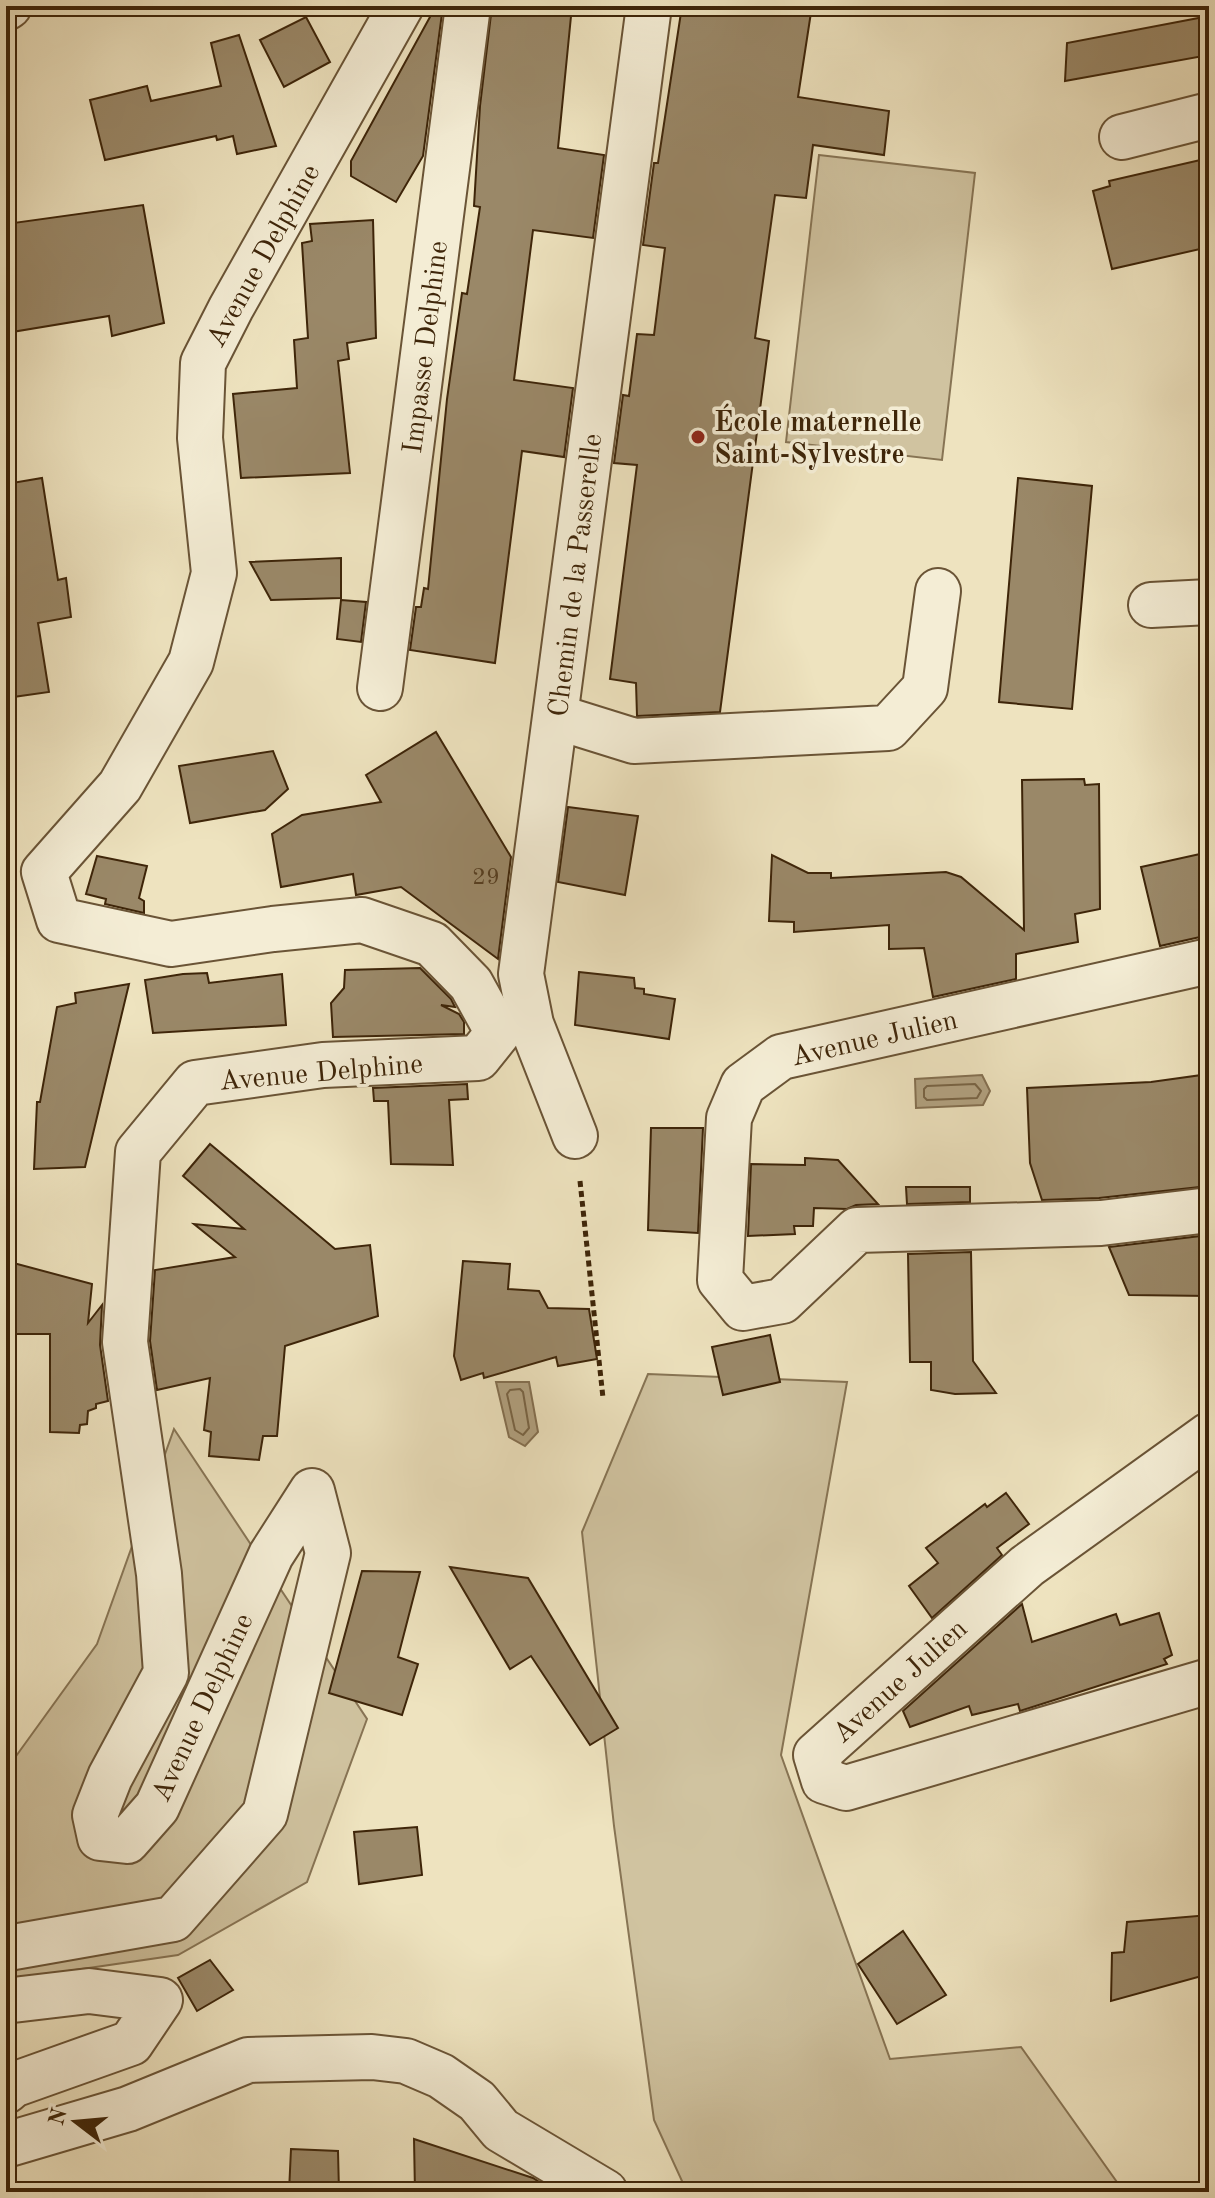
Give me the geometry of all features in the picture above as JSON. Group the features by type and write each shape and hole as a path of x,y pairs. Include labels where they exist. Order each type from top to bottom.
{"street":[{"name":"Avenue Delphine","path":"6,1950 173,1919 265,1814 328,1553 312,1491 271,1555 157,1807 127,1841 100,1838 95,1815 100,1802 110,1777 166,1673 159,1574 125,1342 138,1152 195,1083 323,1065 478,1058 498,1033 471,984 432,944 362,920 171,944 59,920 44,872 120,786 191,662 214,573 200,438 203,363 401,6"},
{"name":"Impasse Delphine","path":"380,688 468,6"},
{"name":"Chemin de la Passerelle","path":"575,1136 531,1024 521,974 649,6"},
{"path":"1122,137 1209,115"},
{"path":"557,717 634,741 888,728 925,688 938,591"},
{"path":"1151,605 1209,602"},
{"name":"Avenue Julien","path":"1209,961 781,1057 743,1085 729,1118 720,1280 743,1308 782,1301 857,1230 1101,1223 1209,1210"},
{"name":"Avenue Julien","path":"1209,1435 1027,1566 816,1755 824,1781 846,1788 1209,1681"},
{"path":"6,1999 89,1991 160,2000 131,2043 13,2085 6,2091"},
{"path":"6,2145 128,2109 248,2060 372,2057 406,2061 441,2076 477,2101 501,2130 605,2192"}],"path":[{"path":"575,1136 603,1398"}],"shaded area":[{"path":"819,155 975,173 942,460 786,442"},
{"path":"648,1374 847,1382 781,1755 890,2059 1021,2047 1124,2192 687,2192 654,2120 614,1826 582,1532"},
{"path":"174,1429 367,1719 307,1882 178,1955 6,1980 6,1770 97,1644"}],"water":[{"path":"982,1075 990,1091 983,1105 916,1108 915,1079"},
{"path":"496,1382 529,1382 538,1432 525,1446 509,1437"}],"building":[{"path":"436,6 443,6 423,156 396,202 351,176 351,161"},
{"path":"492,6 572,6 558,148 604,155 593,238 533,230 514,380 573,388 564,457 522,451 495,663 410,650 416,607 421,607 424,588 428,589 447,399 462,293 467,294 480,207 474,206 480,106"},
{"name":"École maternelle Saint-Sylvestre","path":"682,6 812,6 798,97 889,111 884,155 813,145 806,198 775,195 755,338 769,341 720,712 637,716 636,683 610,679 637,465 614,463 623,395 629,396 637,334 654,335 665,248 643,245"},
{"path":"1209,16 1209,55 1065,81 1067,43"},
{"path":"306,17 330,62 284,87 260,40"},
{"path":"239,35 276,146 237,154 233,136 217,140 216,136 105,160 90,100 147,86 151,101 221,86 211,43"},
{"path":"1209,158 1209,247 1112,269 1093,191 1110,186 1109,181"},
{"path":"143,205 164,323 112,336 109,316 6,333 6,224"},
{"path":"373,220 376,338 347,343 349,359 338,361 350,473 241,478 233,394 297,388 294,340 308,338 302,243 312,241 310,224"},
{"path":"42,478 58,580 66,578 71,617 38,623 49,692 6,698 6,484"},
{"path":"1018,478 1092,486 1072,709 999,702"},
{"path":"341,558 341,598 271,600 250,562"},
{"path":"341,600 366,602 361,642 337,639"},
{"path":"436,732 511,857 498,959 401,887 356,895 353,874 281,887 272,834 302,815 381,802 366,775"},
{"path":"273,751 288,789 265,810 190,823 179,766"},
{"path":"1084,779 1085,785 1099,784 1100,909 1075,914 1078,942 1016,954 1016,979 933,997 924,948 889,949 889,925 794,932 794,922 769,921 772,855 808,873 831,873 831,878 946,872 961,877 1024,930 1022,780"},
{"path":"568,807 638,816 625,895 558,882"},
{"path":"1209,852 1209,935 1160,946 1141,867"},
{"path":"97,856 147,866 139,898 144,901 144,913 105,904 106,899 86,894"},
{"path":"420,968 451,999 455,1007 441,1005 459,1014 464,1022 464,1034 333,1037 331,1003 344,988 345,970"},
{"path":"579,972 634,978 635,988 644,989 644,994 675,999 669,1039 575,1025"},
{"path":"207,973 209,983 282,974 286,1025 153,1033 145,980"},
{"path":"129,984 85,1167 34,1169 37,1102 40,1102 57,1007 76,1003 75,993"},
{"path":"1209,1074 1209,1186 1099,1198 1042,1200 1030,1163 1027,1088 1151,1082"},
{"path":"467,1084 468,1099 449,1100 453,1165 391,1164 388,1101 374,1101 373,1088"},
{"path":"651,1128 703,1128 698,1233 648,1230"},
{"path":"210,1144 335,1249 370,1245 378,1316 285,1346 277,1436 263,1436 259,1460 209,1456 211,1432 204,1430 210,1378 157,1390 150,1341 155,1270 235,1257 194,1224 244,1229 183,1176"},
{"path":"805,1158 838,1160 878,1204 856,1205 847,1209 814,1208 813,1226 794,1226 795,1234 748,1236 751,1164 805,1165"},
{"path":"906,1187 970,1187 970,1202 907,1204"},
{"path":"1209,1235 1209,1296 1129,1295 1109,1247"},
{"path":"971,1252 973,1361 996,1393 955,1394 931,1390 931,1362 910,1362 908,1254"},
{"path":"6,1261 92,1284 88,1323 102,1305 100,1345 108,1401 96,1404 96,1408 88,1411 87,1424 80,1425 79,1433 50,1432 50,1334 6,1334"},
{"path":"463,1261 510,1264 508,1289 539,1291 548,1308 589,1309 597,1359 558,1366 556,1357 484,1378 483,1373 461,1380 454,1356"},
{"path":"770,1335 780,1382 723,1395 712,1347"},
{"path":"1006,1493 1029,1524 997,1548 1002,1555 932,1618 909,1586 938,1563 926,1548 985,1504 987,1507"},
{"path":"450,1567 528,1578 618,1728 590,1745 531,1656 510,1669"},
{"path":"362,1571 420,1572 398,1657 418,1664 402,1715 329,1693"},
{"path":"1022,1604 1032,1642 1116,1614 1120,1625 1159,1613 1172,1655 1164,1659 1167,1664 1020,1711 1018,1704 972,1715 969,1706 910,1727 903,1711"},
{"path":"417,1827 422,1875 359,1884 354,1832"},
{"path":"1209,1915 1209,1974 1111,2001 1112,1953 1124,1952 1127,1922"},
{"path":"903,1931 946,1995 897,2024 858,1964"},
{"path":"210,1960 233,1990 197,2011 178,1978"},
{"path":"414,2139 533,2178 550,2192 415,2192"},
{"path":"291,2149 338,2151 339,2192 289,2192"}],"place":[{"name":"École maternelle Saint-Sylvestre","path":"698,437"}]}
